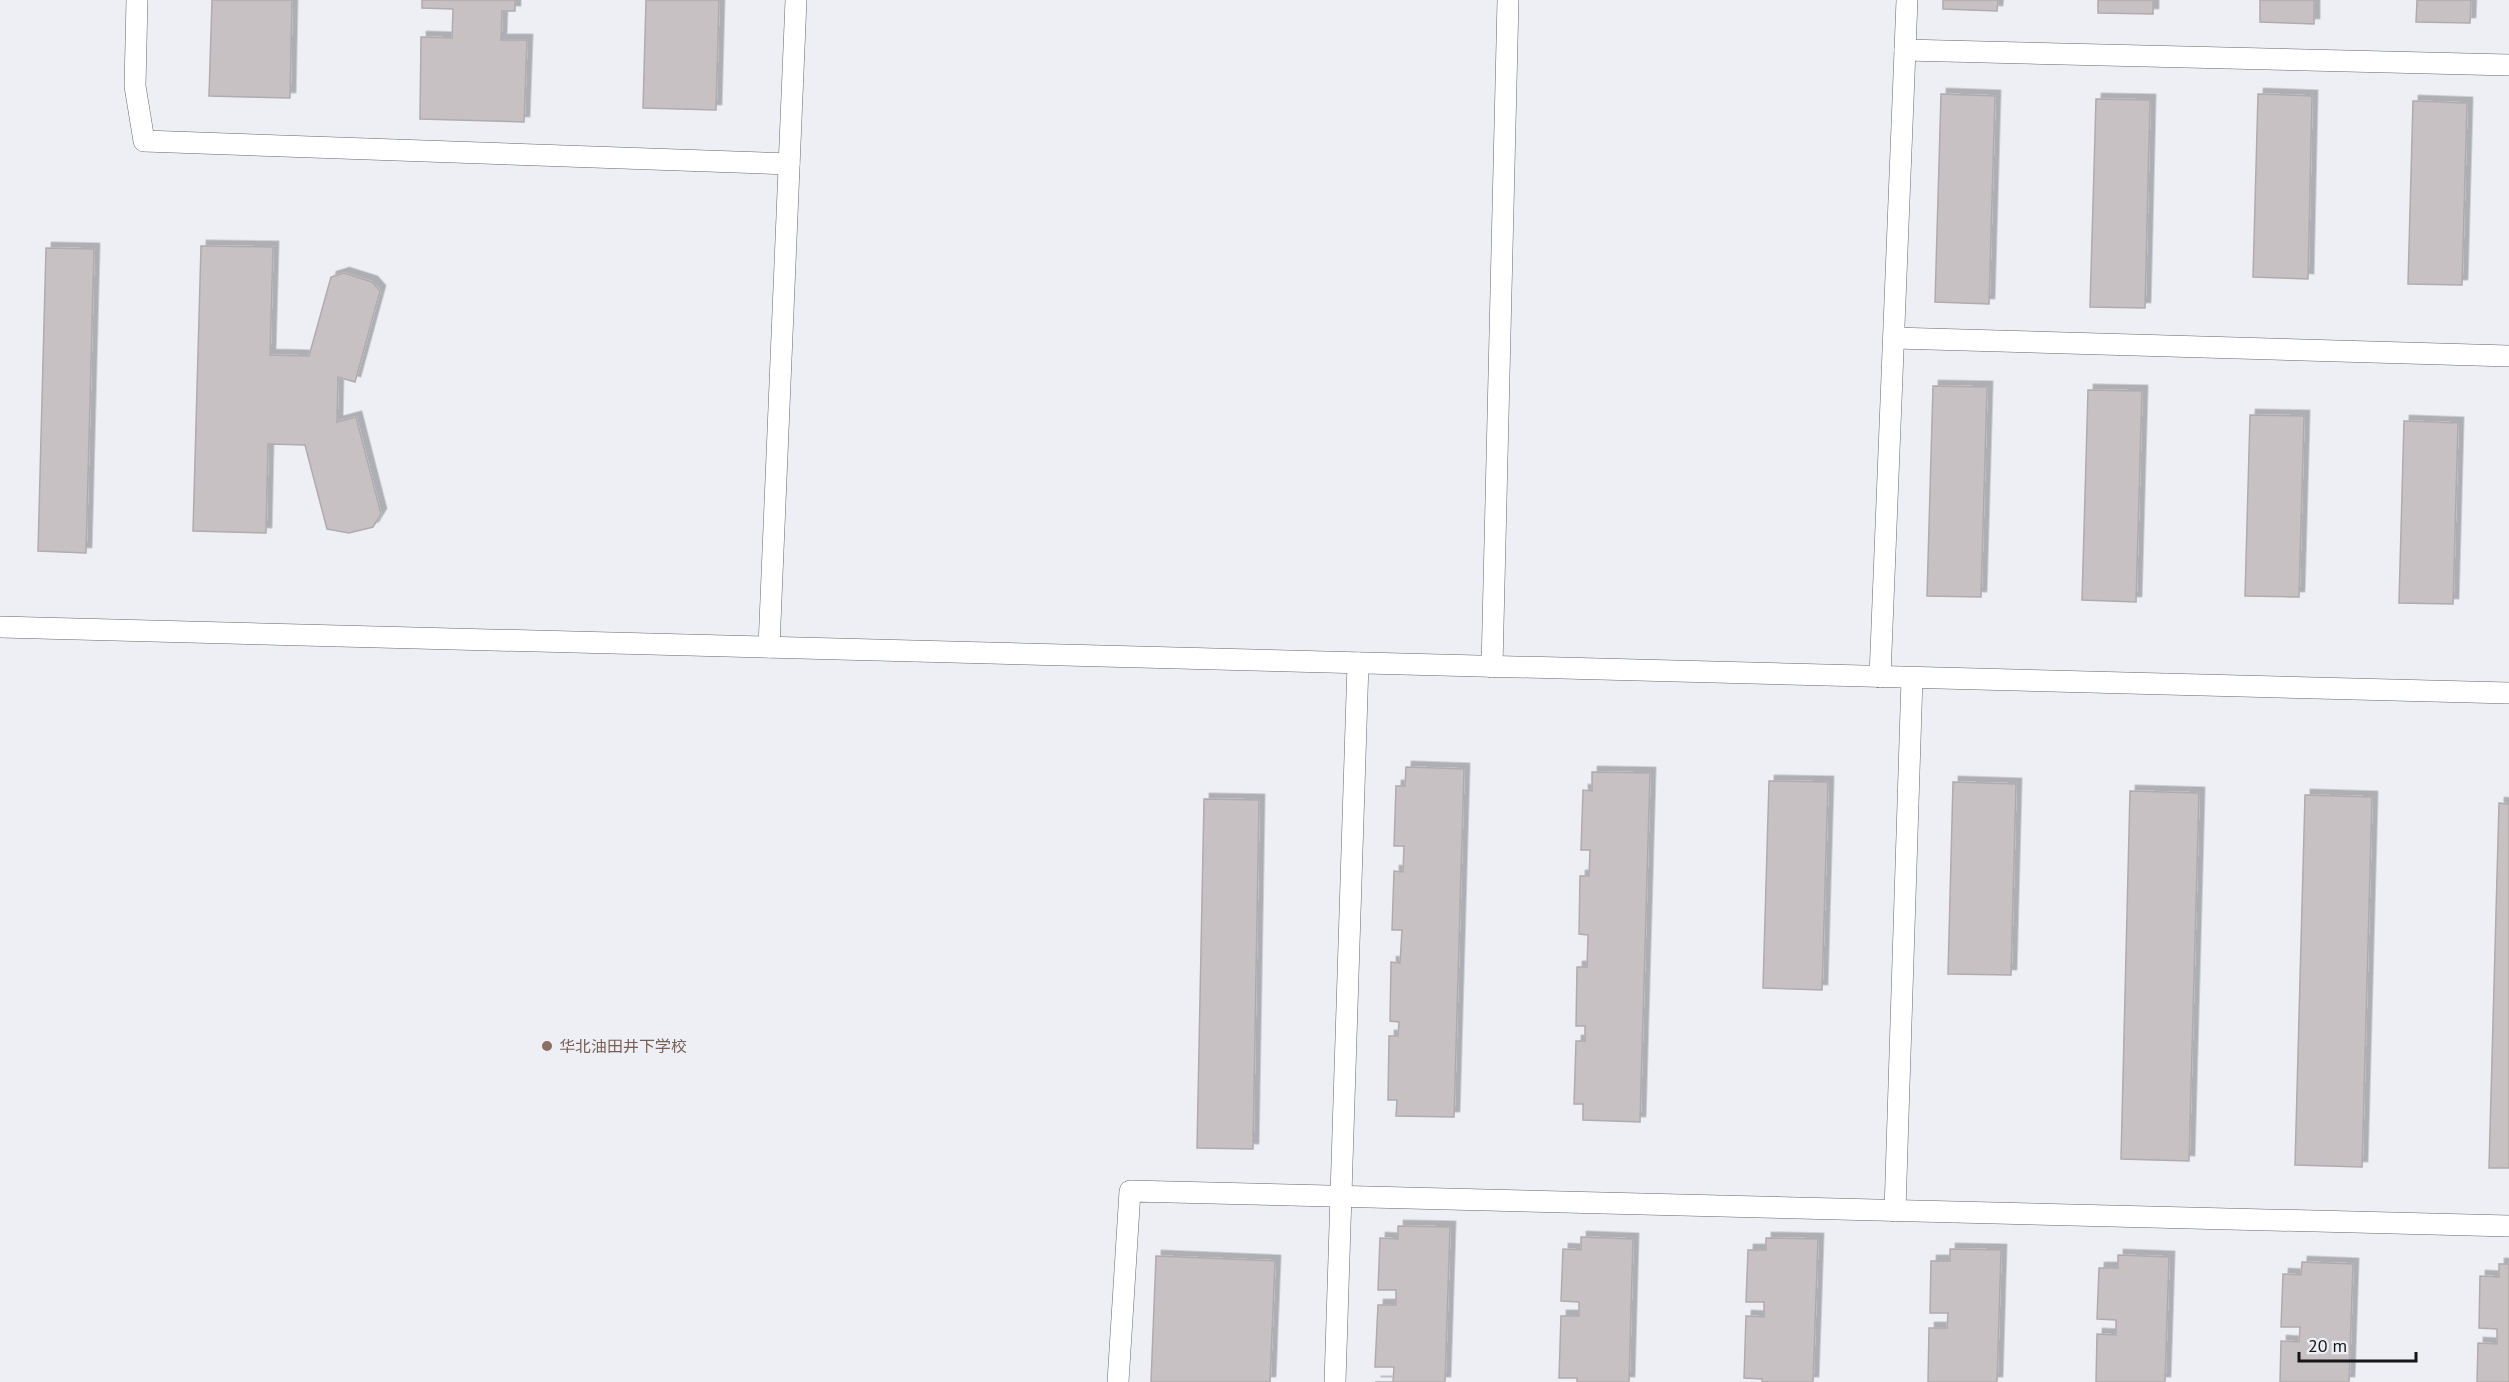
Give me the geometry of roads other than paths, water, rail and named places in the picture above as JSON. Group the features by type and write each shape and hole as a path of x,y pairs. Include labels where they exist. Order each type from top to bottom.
{"lane":[{"path":"137,0 135,86 144,141 789,164"},
{"path":"769,647 796,0"},
{"path":"1492,666 1508,0"},
{"path":"1880,677 1907,0"},
{"path":"1905,50 2509,65"},
{"path":"1894,338 2509,356"},
{"path":"0,627 2509,693"},
{"path":"1335,1382 1358,663"},
{"path":"1895,1210 1912,678"},
{"path":"1118,1382 1130,1191 2509,1226"}],"place":[{"name":"华北油田井下学校","path":"547,1046"}]}
